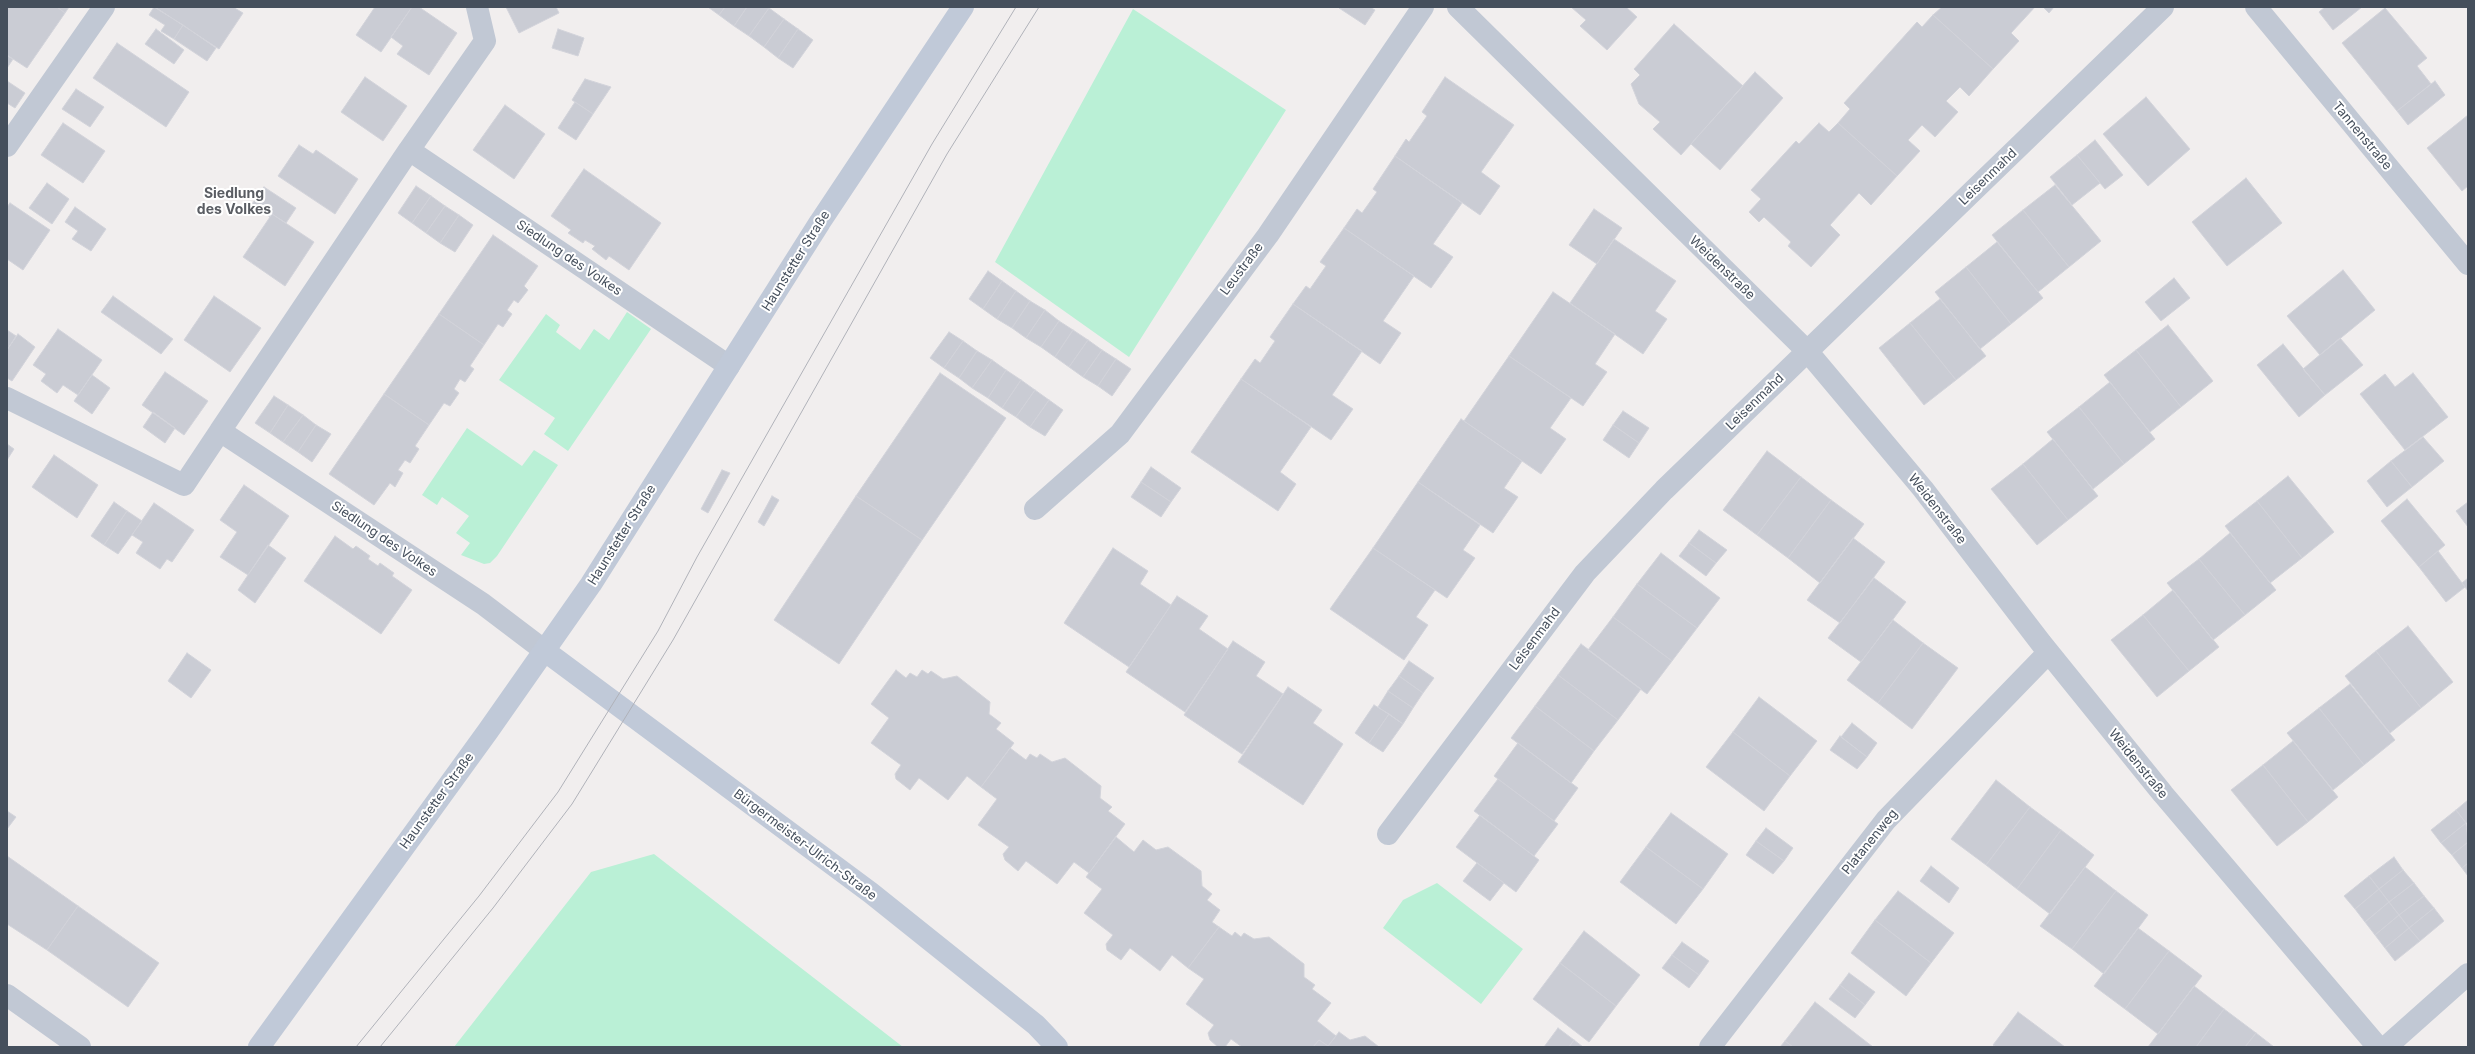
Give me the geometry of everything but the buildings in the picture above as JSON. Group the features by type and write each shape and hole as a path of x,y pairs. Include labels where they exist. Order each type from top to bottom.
{"main road":[{"name":"Haunstetter Straße","path":"259,1047 545,651 591,584 820,222 963,7"},
{"name":"Bürgermeister-Ulrich-Straße","path":"545,651 871,893 1036,1025 1057,1047"}],"street":[{"path":"7,146 104,7"},
{"path":"7,398 184,485 409,150 485,40 477,7"},
{"name":"Leustraße","path":"1035,509 1120,434 1268,235 1423,7"},
{"name":"Weidenstraße","path":"1458,7 1808,352 1923,489 2048,653 2163,794 2378,1047"},
{"name":"Leisenmahd","path":"1388,834 1584,573 1664,490 2163,7"},
{"name":"Tannenstraße","path":"2256,7 2468,264"},
{"name":"Siedlung des Volkes","path":"409,150 729,366"},
{"name":"Siedlung des Volkes","path":"220,431 483,604 545,651"},
{"name":"Platanenweg","path":"1710,1047 1886,820 2048,653"},
{"path":"2386,1047 2468,974"},
{"path":"7,994 80,1047"}],"green space":[{"path":"1133,9 1286,110 1129,357 995,262"},
{"path":"627,312 651,329 568,451 544,434 555,418 499,380 546,314 560,325 556,332 580,350 594,329 609,340"},
{"path":"467,428 522,466 534,450 558,465 497,556 490,563 484,564 461,555 470,543 456,533 469,516 442,497 437,505 422,495"},
{"path":"654,854 903,1047 454,1047 591,872"},
{"path":"1437,883 1523,949 1481,1004 1383,928 1403,900"}],"tram line":[{"path":"356,1047 479,896 558,792 658,631 697,557 932,144 1016,7"},
{"path":"380,1047 493,908 572,804 673,640 947,154 1039,7"}],"district":[{"name":"Siedlung des Volkes","path":"234,202"}]}
